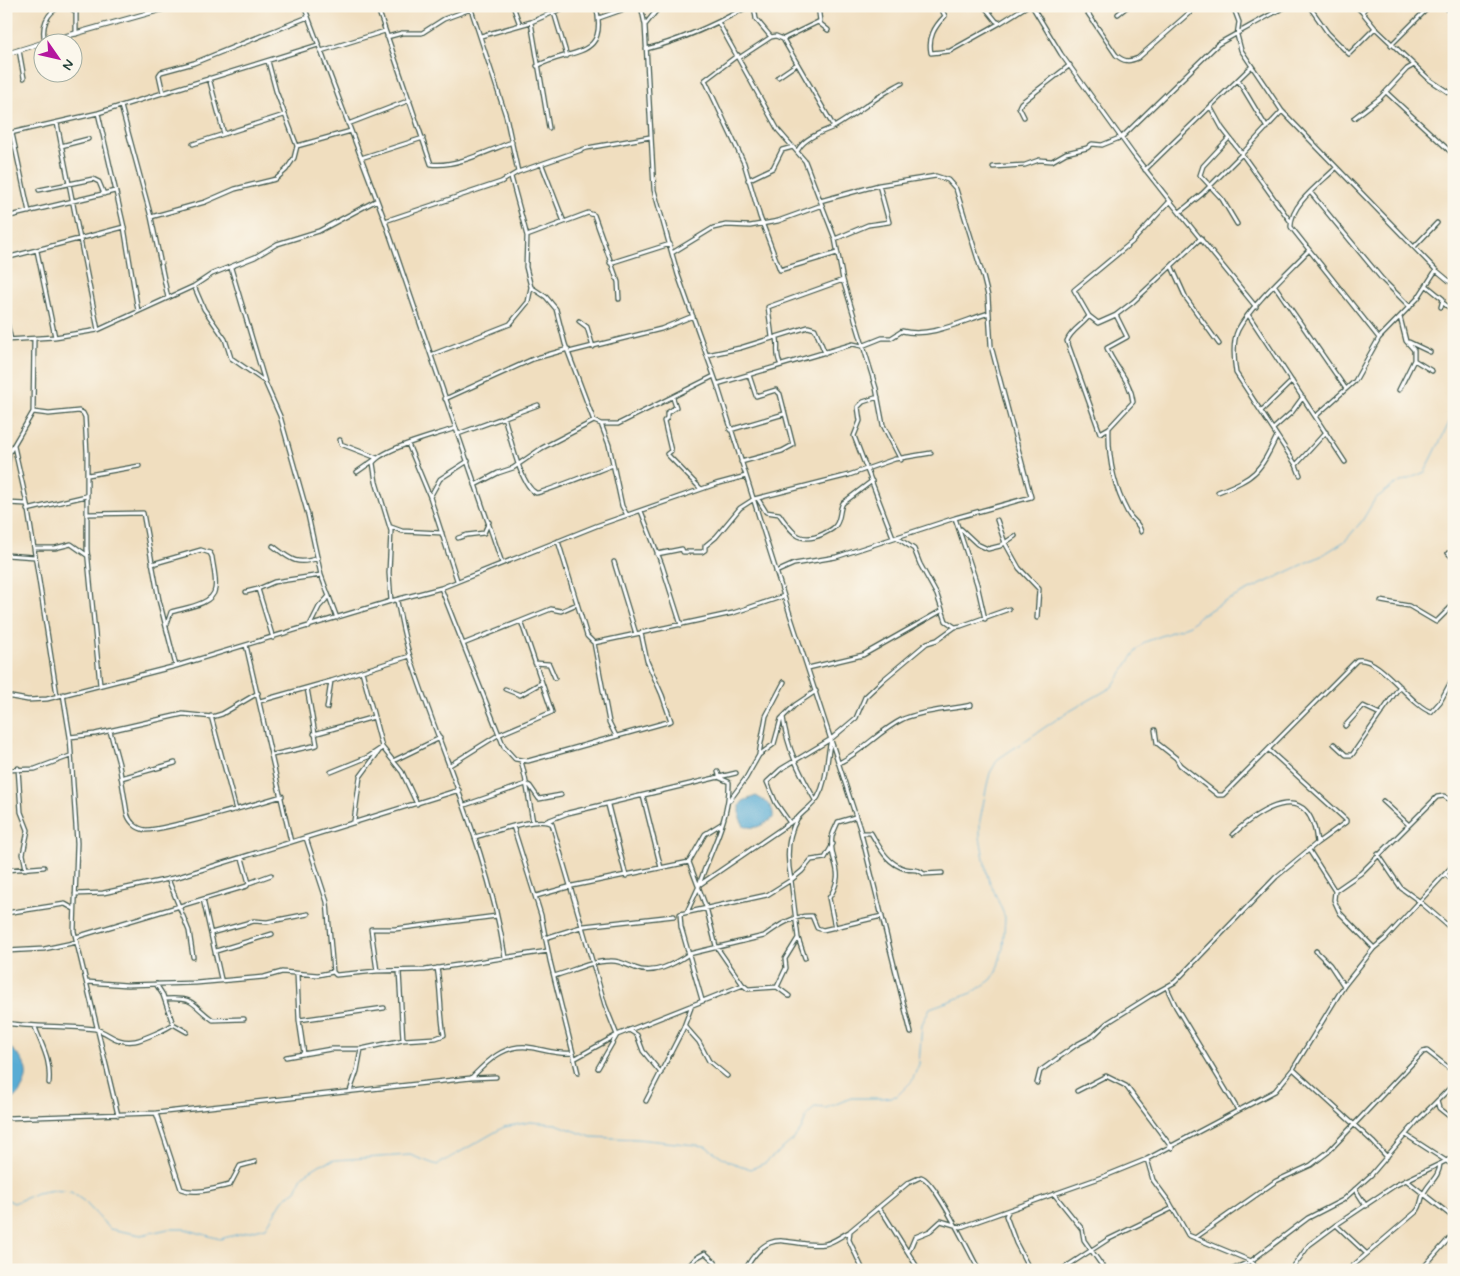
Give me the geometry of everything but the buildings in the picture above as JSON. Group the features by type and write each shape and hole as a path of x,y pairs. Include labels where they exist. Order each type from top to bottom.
{"street":[{"path":"42,32 46,18 62,6"},
{"path":"68,6 76,12 76,32"},
{"path":"154,6 155,12"},
{"path":"82,32 174,6"},
{"path":"304,6 385,221 502,562"},
{"path":"377,6 429,161 433,164 469,157 512,142"},
{"path":"513,6 520,25"},
{"path":"552,6 567,56"},
{"path":"481,36 531,22 568,6"},
{"path":"537,66 552,58 567,56 587,49 592,45 599,33 599,18 596,6"},
{"path":"599,18 633,6"},
{"path":"641,6 645,25 654,190 672,254 717,384 740,462 756,499 776,572 861,833 911,1033"},
{"path":"645,25 660,6"},
{"path":"646,49 671,43 749,6"},
{"path":"754,6 756,19 771,38"},
{"path":"783,39 818,22 821,18 818,6"},
{"path":"940,6 945,16 936,26 931,37 931,53 950,52 1027,6"},
{"path":"984,6 996,22 1000,23"},
{"path":"1032,6 1070,65 1145,170 1256,307"},
{"path":"1083,6 1116,55 1123,61 1130,62 1138,58 1197,6"},
{"path":"1118,14 1128,6"},
{"path":"1185,6 1190,12"},
{"path":"1232,6 1239,22 1237,35 1241,50 1282,111 1436,270 1454,285"},
{"path":"993,167 1025,165 1039,160 1052,161 1066,153 1087,148 1092,144 1102,145 1122,138 1218,44 1286,6"},
{"path":"1309,6 1328,33 1349,54 1375,28"},
{"path":"1356,6 1375,28 1430,80 1454,96"},
{"path":"1362,12 1367,6"},
{"path":"1392,45 1430,6"},
{"path":"1445,6 1454,15"},
{"path":"387,37 402,33 422,33 444,19 471,8 506,116 518,172"},
{"path":"163,93 159,75 161,72 194,63 308,17"},
{"path":"531,22 549,128"},
{"path":"718,22 778,130 805,161 835,239 843,280 878,397 883,425 901,460"},
{"path":"818,22 828,30"},
{"path":"321,51 385,32"},
{"path":"834,127 783,39 776,36 738,56 705,80 744,163 748,180 781,270 837,253"},
{"path":"6,134 98,113 318,44"},
{"path":"6,54 32,46"},
{"path":"20,50 24,78"},
{"path":"151,217 205,202 235,189 276,179 286,170 294,158 297,146 284,115 268,61"},
{"path":"778,77 797,64"},
{"path":"1024,117 1020,107 1021,103 1070,65"},
{"path":"1354,118 1364,112 1386,92 1407,68 1414,65"},
{"path":"1145,170 1211,108 1251,67"},
{"path":"209,78 224,134"},
{"path":"1238,80 1267,128"},
{"path":"797,151 800,146 817,134 834,127 866,108 880,94 902,83"},
{"path":"1386,92 1454,155"},
{"path":"348,124 410,100"},
{"path":"122,106 151,217 168,298"},
{"path":"1211,108 1229,138 1290,221 1293,233 1379,338"},
{"path":"1180,212 1242,154 1282,111"},
{"path":"98,113 124,227 138,311"},
{"path":"194,144 284,115"},
{"path":"56,123 98,330"},
{"path":"297,146 351,131"},
{"path":"12,133 29,212"},
{"path":"385,221 587,148 650,137"},
{"path":"361,158 422,138"},
{"path":"1229,138 1200,172 1202,179 1222,199 1237,224"},
{"path":"61,146 88,139"},
{"path":"748,180 773,168 782,150 794,147"},
{"path":"542,165 564,222"},
{"path":"1290,221 1298,206 1336,168"},
{"path":"776,572 794,564 836,557 955,518 1031,497 991,346 989,313 983,276 959,196 948,180 936,176 879,185 820,201"},
{"path":"431,355 510,324 528,302 531,287 526,268 527,236 511,177"},
{"path":"39,190 68,183 96,180 104,194"},
{"path":"835,239 868,225 889,222 879,185"},
{"path":"6,217 115,191"},
{"path":"1311,193 1371,266 1410,307"},
{"path":"6,340 55,337 98,330 194,286 212,274 231,268 277,244 319,231 377,200"},
{"path":"1170,200 1132,242 1074,290 1090,316 1098,323 1116,315 1172,267 1201,238"},
{"path":"672,254 713,228 726,225 750,226 778,221 822,205"},
{"path":"527,236 588,214 594,215 618,282 619,299"},
{"path":"1414,247 1437,223"},
{"path":"6,258 124,227"},
{"path":"610,262 670,244"},
{"path":"1300,475 1296,465 1236,373 1235,341 1238,330 1248,316 1308,250"},
{"path":"37,251 55,337"},
{"path":"1172,267 1186,298 1219,344"},
{"path":"231,268 265,382 280,416 321,575 338,618"},
{"path":"1316,416 1359,376 1379,338 1410,307 1427,286 1436,270"},
{"path":"772,337 768,307 843,280"},
{"path":"194,286 204,309 225,340 231,358 265,382"},
{"path":"1275,286 1346,389"},
{"path":"1427,286 1440,296 1443,303 1454,311"},
{"path":"531,287 553,304 594,421 601,424 618,424 714,376"},
{"path":"1441,307 1443,303"},
{"path":"717,384 853,344 862,346 882,338 891,338 902,331 912,334 930,331 989,313"},
{"path":"1090,316 1082,325 1070,333 1067,341 1100,432 1109,428 1132,402 1127,381 1107,348 1127,337 1116,315"},
{"path":"445,399 534,359 592,347 661,329 693,316"},
{"path":"1248,316 1345,462"},
{"path":"1399,390 1414,360 1414,350 1406,341 1400,317"},
{"path":"6,318 11,340"},
{"path":"579,321 587,328 592,347"},
{"path":"707,355 812,328 815,329 825,353"},
{"path":"853,344 859,337"},
{"path":"777,338 776,351 781,365"},
{"path":"6,493 8,460 13,446 33,412 34,339"},
{"path":"1406,341 1430,352"},
{"path":"1414,360 1432,371"},
{"path":"740,462 792,447 793,443 780,394 776,390 756,396 749,375"},
{"path":"1261,411 1292,381"},
{"path":"878,397 864,402 858,408 860,421 854,432 856,444 869,469 894,537 914,549 937,595 946,621 955,627"},
{"path":"1273,429 1292,412 1303,397"},
{"path":"673,398 676,407 666,413 667,418 664,421 670,451 667,454 701,489"},
{"path":"458,434 538,405"},
{"path":"33,412 83,413 87,430 88,475 86,496 88,557 100,685"},
{"path":"730,430 784,414"},
{"path":"504,418 519,464 531,490 539,494 566,481 613,465"},
{"path":"475,485 519,464 542,448 594,421"},
{"path":"601,424 609,445 622,506 627,515"},
{"path":"357,472 377,458 408,444 456,428"},
{"path":"1109,428 1110,458 1114,476 1128,513 1138,522 1141,532"},
{"path":"1296,465 1326,432"},
{"path":"1218,492 1247,480 1256,473 1263,466 1277,436"},
{"path":"340,440 341,444 377,458"},
{"path":"408,444 430,497 457,580"},
{"path":"13,446 27,504 57,695"},
{"path":"657,554 681,549 684,552 702,552 705,550 705,546 716,537 736,512 756,499 869,469 886,462 932,452"},
{"path":"377,458 372,465 390,526 391,601"},
{"path":"430,497 440,480 468,462"},
{"path":"88,475 139,466"},
{"path":"6,696 36,700 176,666 273,638 391,601 397,601 441,588 502,562 627,515 701,489 746,476"},
{"path":"756,499 766,512 780,514 795,533 809,540 832,530 841,513 843,503 872,481"},
{"path":"27,510 86,496"},
{"path":"6,503 27,504"},
{"path":"88,514 142,511 152,564 176,666"},
{"path":"641,511 681,625"},
{"path":"955,518 977,584 985,619"},
{"path":"997,520 1005,542 1019,568 1039,589 1038,618"},
{"path":"458,538 484,533 488,522"},
{"path":"390,526 402,531 442,533"},
{"path":"959,527 977,544 988,549 1015,536"},
{"path":"558,541 587,636 594,642 609,722 616,736"},
{"path":"34,548 55,548 71,544 88,557"},
{"path":"273,546 290,559 304,563 318,558"},
{"path":"152,564 201,550 210,553 212,557 216,590 199,604 171,612 166,625"},
{"path":"1448,553 1454,560"},
{"path":"6,556 34,557"},
{"path":"521,761 585,747 670,721 662,694 647,661 614,562"},
{"path":"246,592 274,582 321,575"},
{"path":"441,588 498,735 509,753 521,761 528,784 533,822"},
{"path":"258,589 273,638"},
{"path":"309,627 319,607 329,596"},
{"path":"594,642 733,613 784,596"},
{"path":"397,601 410,656 475,837 497,916 505,957"},
{"path":"1381,601 1409,606 1436,622 1454,604"},
{"path":"463,644 551,609 560,611 577,604"},
{"path":"790,823 776,803 767,782 781,769 832,740 856,718 865,697 884,678 927,643 937,640 955,627 985,619 1009,609"},
{"path":"808,668 863,655 941,611"},
{"path":"450,765 498,735 552,712 521,621"},
{"path":"6,627 6,674"},
{"path":"246,645 291,842"},
{"path":"260,701 331,682 362,670 410,656"},
{"path":"1155,730 1157,743 1176,758 1180,765 1218,795 1226,794 1357,660 1367,660 1400,686 1418,705 1431,712 1435,709 1454,676"},
{"path":"535,663 549,664 555,678"},
{"path":"362,670 382,747 395,760 417,804"},
{"path":"326,708 331,682"},
{"path":"686,912 715,848 729,801 746,778 759,755 766,716 784,682"},
{"path":"505,690 520,695 541,683"},
{"path":"1334,744 1346,755 1352,755 1400,686"},
{"path":"272,755 316,745 307,688"},
{"path":"759,755 774,744 784,717 795,705 816,691"},
{"path":"70,737 110,731 183,714 211,716 222,714 258,693"},
{"path":"63,694 70,737 77,843 74,909 76,937 118,1115"},
{"path":"839,763 858,753 885,730 903,720 925,713 971,705"},
{"path":"1345,726 1363,706 1380,714"},
{"path":"211,716 236,810"},
{"path":"314,734 374,717"},
{"path":"784,717 787,742 794,762 816,800"},
{"path":"110,731 129,820 140,828 146,830 173,825 236,810 282,796"},
{"path":"395,760 440,738"},
{"path":"699,885 798,818 816,800 826,775 827,755 832,740"},
{"path":"331,772 368,757 382,747"},
{"path":"354,821 360,777 382,747"},
{"path":"1037,1083 1040,1071 1069,1050 1094,1036 1107,1023 1150,996 1167,988 1182,976 1276,877 1346,822 1269,750"},
{"path":"6,770 35,768 70,756"},
{"path":"121,778 175,762"},
{"path":"18,768 21,812 28,830 24,842 26,869"},
{"path":"718,772 720,778 729,782 729,801"},
{"path":"475,837 514,826 547,821 568,813 736,773"},
{"path":"528,784 539,799 561,795"},
{"path":"465,805 528,784"},
{"path":"75,894 103,893 168,879 242,858 354,821 417,804 459,790"},
{"path":"643,796 661,868"},
{"path":"1335,891 1361,873 1437,797 1444,796 1454,803"},
{"path":"1383,801 1408,825"},
{"path":"1234,834 1252,817 1268,809 1291,803 1305,809 1312,818 1317,843"},
{"path":"608,805 626,876"},
{"path":"835,928 829,898 834,890 839,874 832,838 838,822 855,817"},
{"path":"798,818 789,837 788,862 798,938 801,952 806,958"},
{"path":"547,821 554,828 617,1035 598,1068"},
{"path":"536,896 572,886 689,862 705,834 721,823"},
{"path":"514,826 536,896 578,1073"},
{"path":"861,833 871,833 888,861 904,868 917,869 924,874 942,873"},
{"path":"306,838 327,902 332,972"},
{"path":"702,1000 680,914 767,895 791,880 811,860 825,858 833,844"},
{"path":"1309,850 1335,891 1334,900 1340,913 1374,948"},
{"path":"1378,854 1401,888 1419,900 1454,931"},
{"path":"242,858 249,883"},
{"path":"689,862 699,885 716,946 743,985 748,989 777,987 789,996"},
{"path":"909,1251 915,1236 930,1231 940,1221 956,1224 961,1227 1147,1159 1172,1148 1275,1091 1293,1069 1344,986 1374,948 1454,864"},
{"path":"6,870 44,867"},
{"path":"1445,874 1454,882"},
{"path":"76,937 101,928 159,914 178,906 247,886 249,883 271,875"},
{"path":"168,879 189,931 193,957"},
{"path":"203,899 221,980"},
{"path":"6,913 65,904 74,909"},
{"path":"211,932 254,921 266,922 308,914"},
{"path":"377,971 371,929 395,929 497,916"},
{"path":"545,938 584,926 674,916"},
{"path":"554,976 609,960 625,962 635,968 650,971 678,961 689,954 764,936 796,918 812,916 817,928 835,928 882,916"},
{"path":"216,951 272,934"},
{"path":"777,987 786,968 785,959 798,938"},
{"path":"6,951 44,949 77,942"},
{"path":"88,982 196,983 264,977 282,972 318,975 332,972 336,975 399,971 437,968 548,951"},
{"path":"1316,951 1330,965 1344,986"},
{"path":"286,1057 331,1050 361,1050 402,1040 436,1038 444,1035 437,968"},
{"path":"399,971 402,1040"},
{"path":"297,974 299,1020 304,1054"},
{"path":"156,984 165,999 173,1024 187,1032"},
{"path":"574,1059 628,1030 743,985"},
{"path":"1167,988 1176,1007 1238,1110"},
{"path":"165,999 184,998 196,1004 213,1020 244,1019"},
{"path":"646,1101 684,1025 692,1004"},
{"path":"299,1020 384,1008"},
{"path":"6,1023 35,1027 97,1030 119,1041 136,1041 167,1030 173,1024"},
{"path":"684,1025 699,1042 709,1061 727,1076"},
{"path":"35,1027 46,1052 50,1067 48,1084"},
{"path":"628,1030 637,1035 643,1051 660,1073"},
{"path":"471,1078 496,1054 517,1048 527,1047 562,1055 573,1053"},
{"path":"350,1092 358,1071 361,1050"},
{"path":"1195,1238 1276,1181 1311,1165 1328,1152 1423,1052 1427,1051 1454,1072"},
{"path":"1293,1069 1374,1142 1387,1157"},
{"path":"1077,1092 1106,1076 1126,1086 1172,1148"},
{"path":"6,1118 156,1113 471,1078 496,1078"},
{"path":"1231,1270 1251,1261 1308,1218 1337,1204 1355,1189 1454,1084"},
{"path":"1437,1101 1439,1108 1454,1120"},
{"path":"156,1113 181,1190 186,1192 212,1189 230,1184 240,1166 255,1162"},
{"path":"1406,1135 1454,1166"},
{"path":"1291,1270 1314,1241 1336,1225 1406,1180 1454,1157"},
{"path":"1147,1159 1153,1180 1173,1208 1185,1231 1195,1238 1251,1261 1259,1270"},
{"path":"1348,1270 1416,1212 1422,1204 1423,1194 1437,1175 1440,1164"},
{"path":"745,1270 757,1252 780,1239 822,1244 832,1242 850,1231 908,1183 923,1177 928,1181 956,1224 978,1270"},
{"path":"1406,1180 1454,1218"},
{"path":"1355,1189 1366,1206"},
{"path":"1054,1194 1082,1229 1084,1240 1105,1270"},
{"path":"878,1208 909,1251 919,1270"},
{"path":"1061,1270 1131,1228 1173,1208"},
{"path":"1009,1210 1006,1216 1016,1243 1029,1268 1021,1270"},
{"path":"1336,1225 1366,1253"},
{"path":"850,1231 850,1240 863,1270"},
{"path":"1423,1269 1454,1233"},
{"path":"686,1270 696,1258 705,1253 715,1262 718,1270"},
{"path":"1294,1266 1299,1270"}],"water":[{"path":"756,796 771,807 773,818 756,827 744,826 740,818 740,805 743,801"},
{"path":"6,1045 21,1059 26,1071 26,1077 18,1095 6,1102"}],"waterway":[{"path":"6,1199 14,1203 37,1193 54,1190 71,1192 85,1202 110,1229 141,1235 168,1229 185,1229 220,1239 266,1227 283,1200 296,1190 303,1175 321,1164 335,1160 410,1155 437,1165 504,1127 530,1122 556,1124 591,1137 637,1139 705,1146 730,1162 751,1169 765,1163 794,1139 801,1130 807,1116 815,1107 826,1108 851,1098 897,1096 912,1081 919,1064 922,1024 930,1008 972,993 991,980 996,973 1003,948 1005,917 987,875 980,837 980,820 990,773 998,759 1063,715 1112,687 1137,650 1145,642 1190,625 1199,616 1226,601 1321,556 1345,541 1362,521 1375,499 1394,485 1425,472 1454,413"}]}
